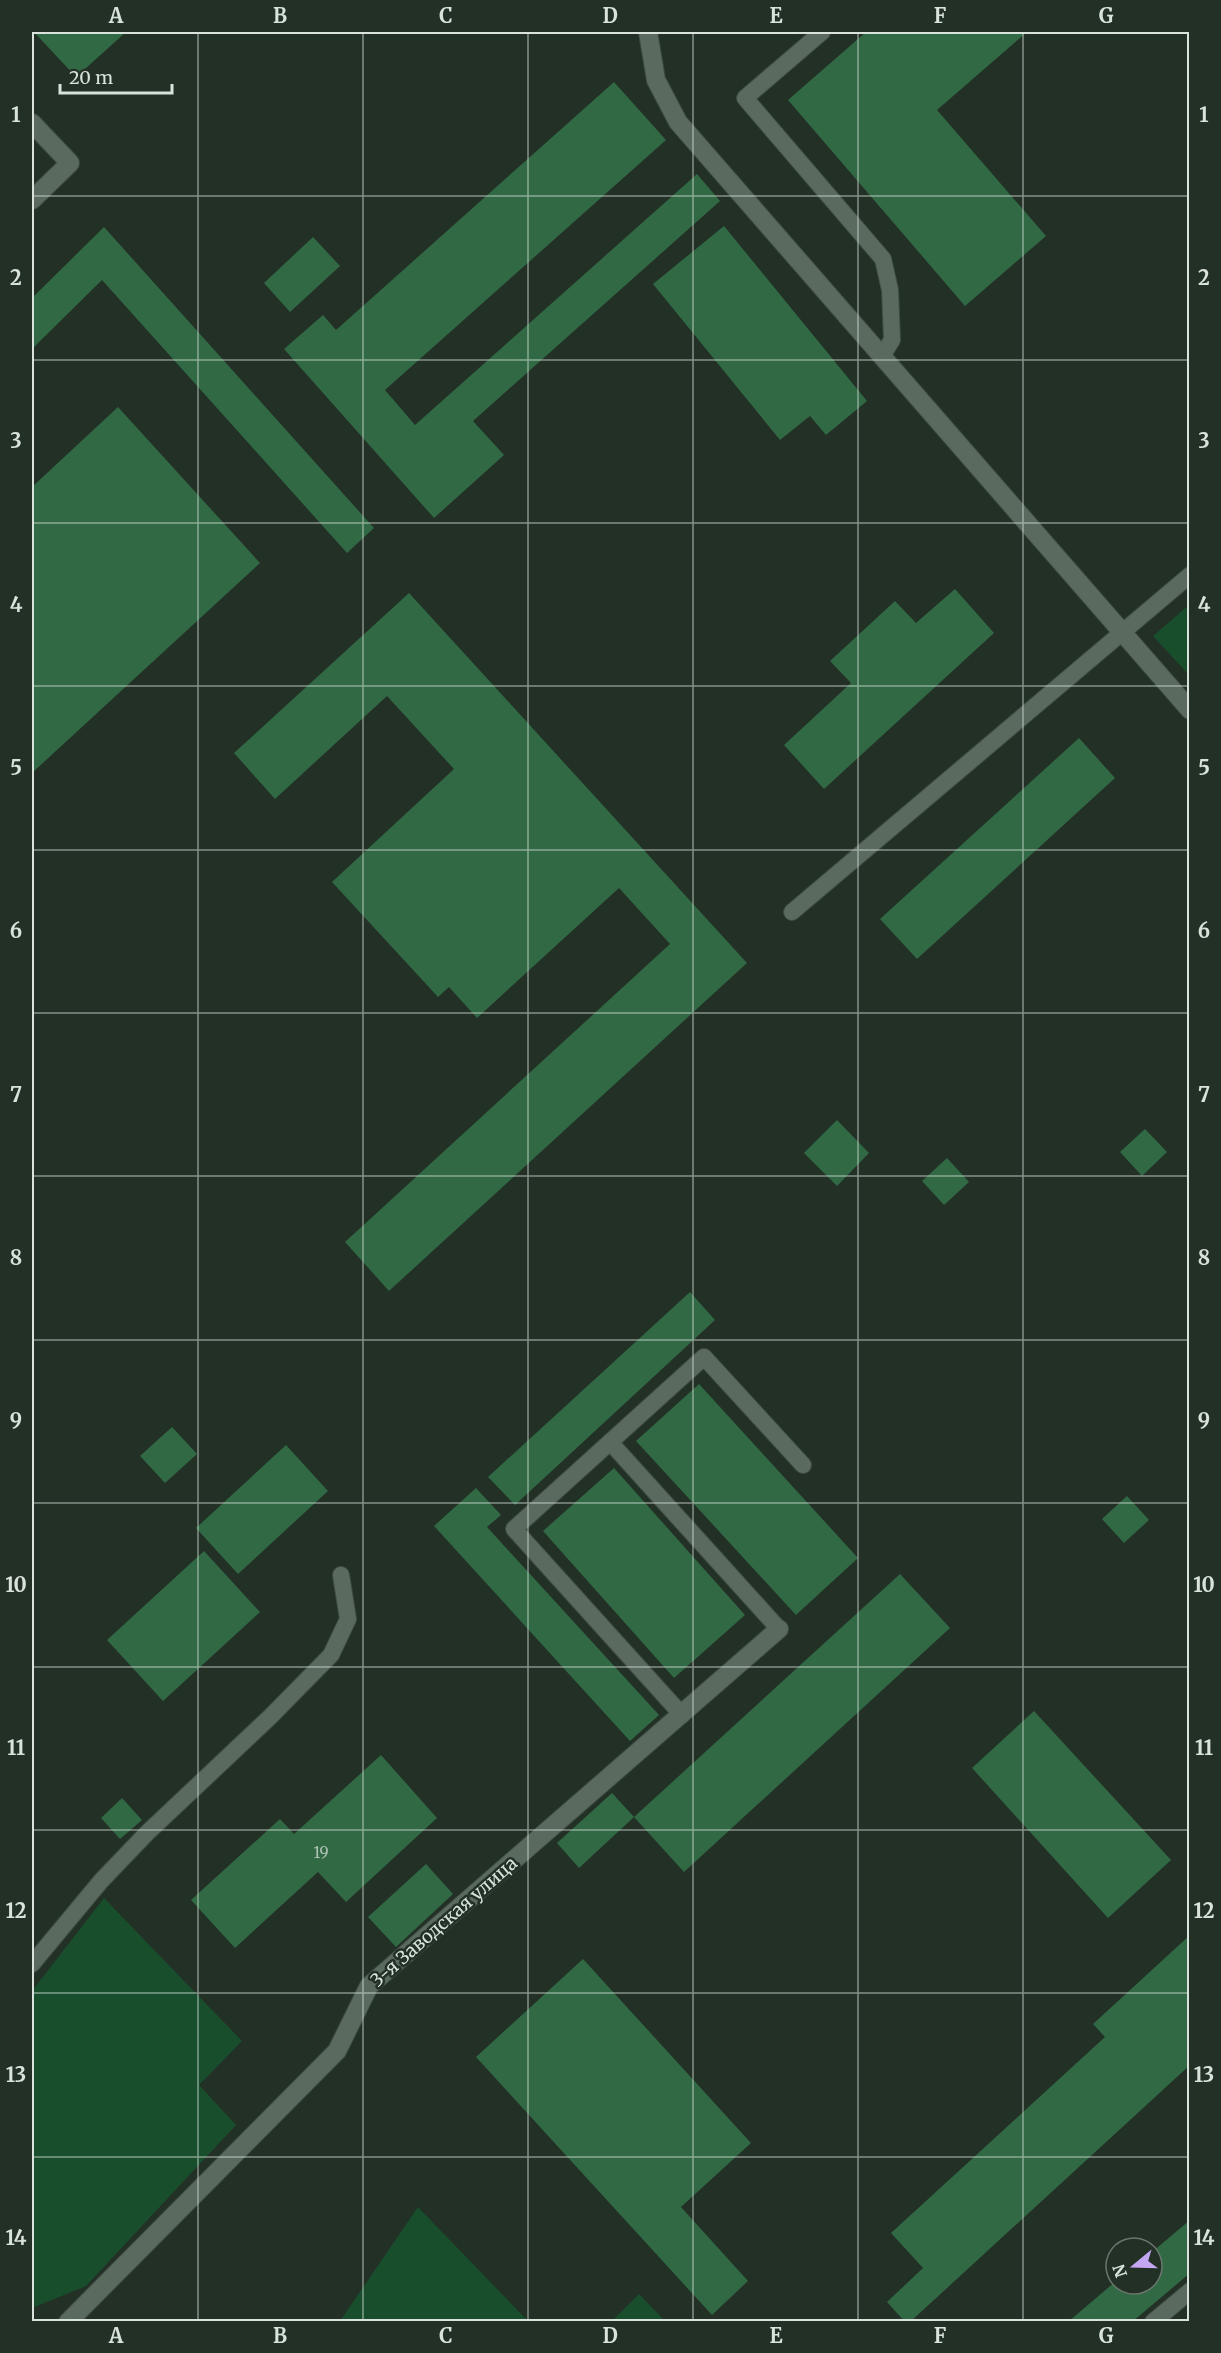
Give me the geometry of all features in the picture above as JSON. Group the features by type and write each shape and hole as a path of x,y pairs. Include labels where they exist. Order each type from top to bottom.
{"street":[{"path":"648,32 656,80 678,122 1190,710"},
{"path":"32,123 70,163 32,200"},
{"name":"3-я Заводская улица","path":"68,2322 337,2051 369,1986 779,1629"}],"lane":[{"path":"822,32 745,98 883,259 890,290 892,340 882,356"},
{"path":"792,912 1190,575"},
{"path":"682,1715 514,1529 704,1357 803,1465"},
{"path":"610,1442 779,1629"},
{"path":"32,1964 101,1881 147,1833 270,1717 331,1655 348,1619 341,1575"},
{"path":"1153,2322 1190,2291"}],"green space":[{"path":"1189,605 1189,675 1153,636"},
{"path":"104,1898 242,2041 199,2085 236,2125 86,2286 32,2308 32,1991"},
{"path":"418,2207 528,2321 340,2321"},
{"path":"639,2294 665,2321 612,2321"}],"building":[{"path":"34,32 126,32 76,77"},
{"path":"866,32 1027,32 937,110 1046,236 965,306 788,100"},
{"path":"614,82 666,140 385,390 415,425 697,174 720,201 473,421 504,455 434,518 284,349 323,315 336,330"},
{"path":"724,226 867,401 826,435 810,416 780,440 653,284"},
{"path":"104,227 374,528 347,553 102,280 32,349 32,298"},
{"path":"313,237 340,266 290,312 264,283"},
{"path":"118,407 260,563 32,773 32,487"},
{"path":"955,589 994,633 824,789 784,745 851,683 830,661 895,601 916,623"},
{"path":"409,593 747,963 389,1291 345,1242 670,944 619,888 477,1018 449,987 438,997 332,882 454,769 387,696 275,799 234,753"},
{"path":"1079,738 1115,778 917,959 880,919"},
{"path":"837,1120 869,1153 837,1186 804,1153"},
{"path":"1145,1129 1167,1152 1142,1176 1120,1152"},
{"path":"947,1158 969,1182 944,1205 922,1181"},
{"path":"690,1292 715,1320 515,1505 488,1477"},
{"path":"699,1384 858,1558 796,1615 636,1441"},
{"path":"172,1427 197,1454 165,1483 140,1456"},
{"path":"286,1445 328,1491 238,1574 196,1528"},
{"path":"614,1468 745,1615 674,1678 543,1531"},
{"path":"476,1488 501,1515 487,1527 659,1715 630,1741 434,1526"},
{"path":"1127,1496 1149,1520 1124,1543 1102,1519"},
{"path":"204,1551 260,1612 163,1701 107,1640"},
{"path":"900,1574 950,1628 684,1872 634,1817"},
{"path":"1034,1711 1171,1860 1108,1918 972,1768"},
{"path":"381,1755 437,1818 346,1902 318,1872 235,1948 191,1900 280,1819 294,1834"},
{"path":"612,1793 634,1817 579,1868 557,1843"},
{"path":"122,1798 142,1820 120,1839 101,1818"},
{"path":"426,1864 453,1894 396,1947 368,1917"},
{"path":"1190,1935 1190,2065 910,2322 905,2322 887,2302 923,2268 891,2233 1105,2037 1093,2024"},
{"path":"583,1959 751,2143 681,2207 748,2281 712,2315 476,2057"},
{"path":"1190,2220 1190,2273 1164,2295 1164,2242"},
{"path":"1104,2291 1104,2296 1163,2296 1132,2322 1068,2322"}]}
